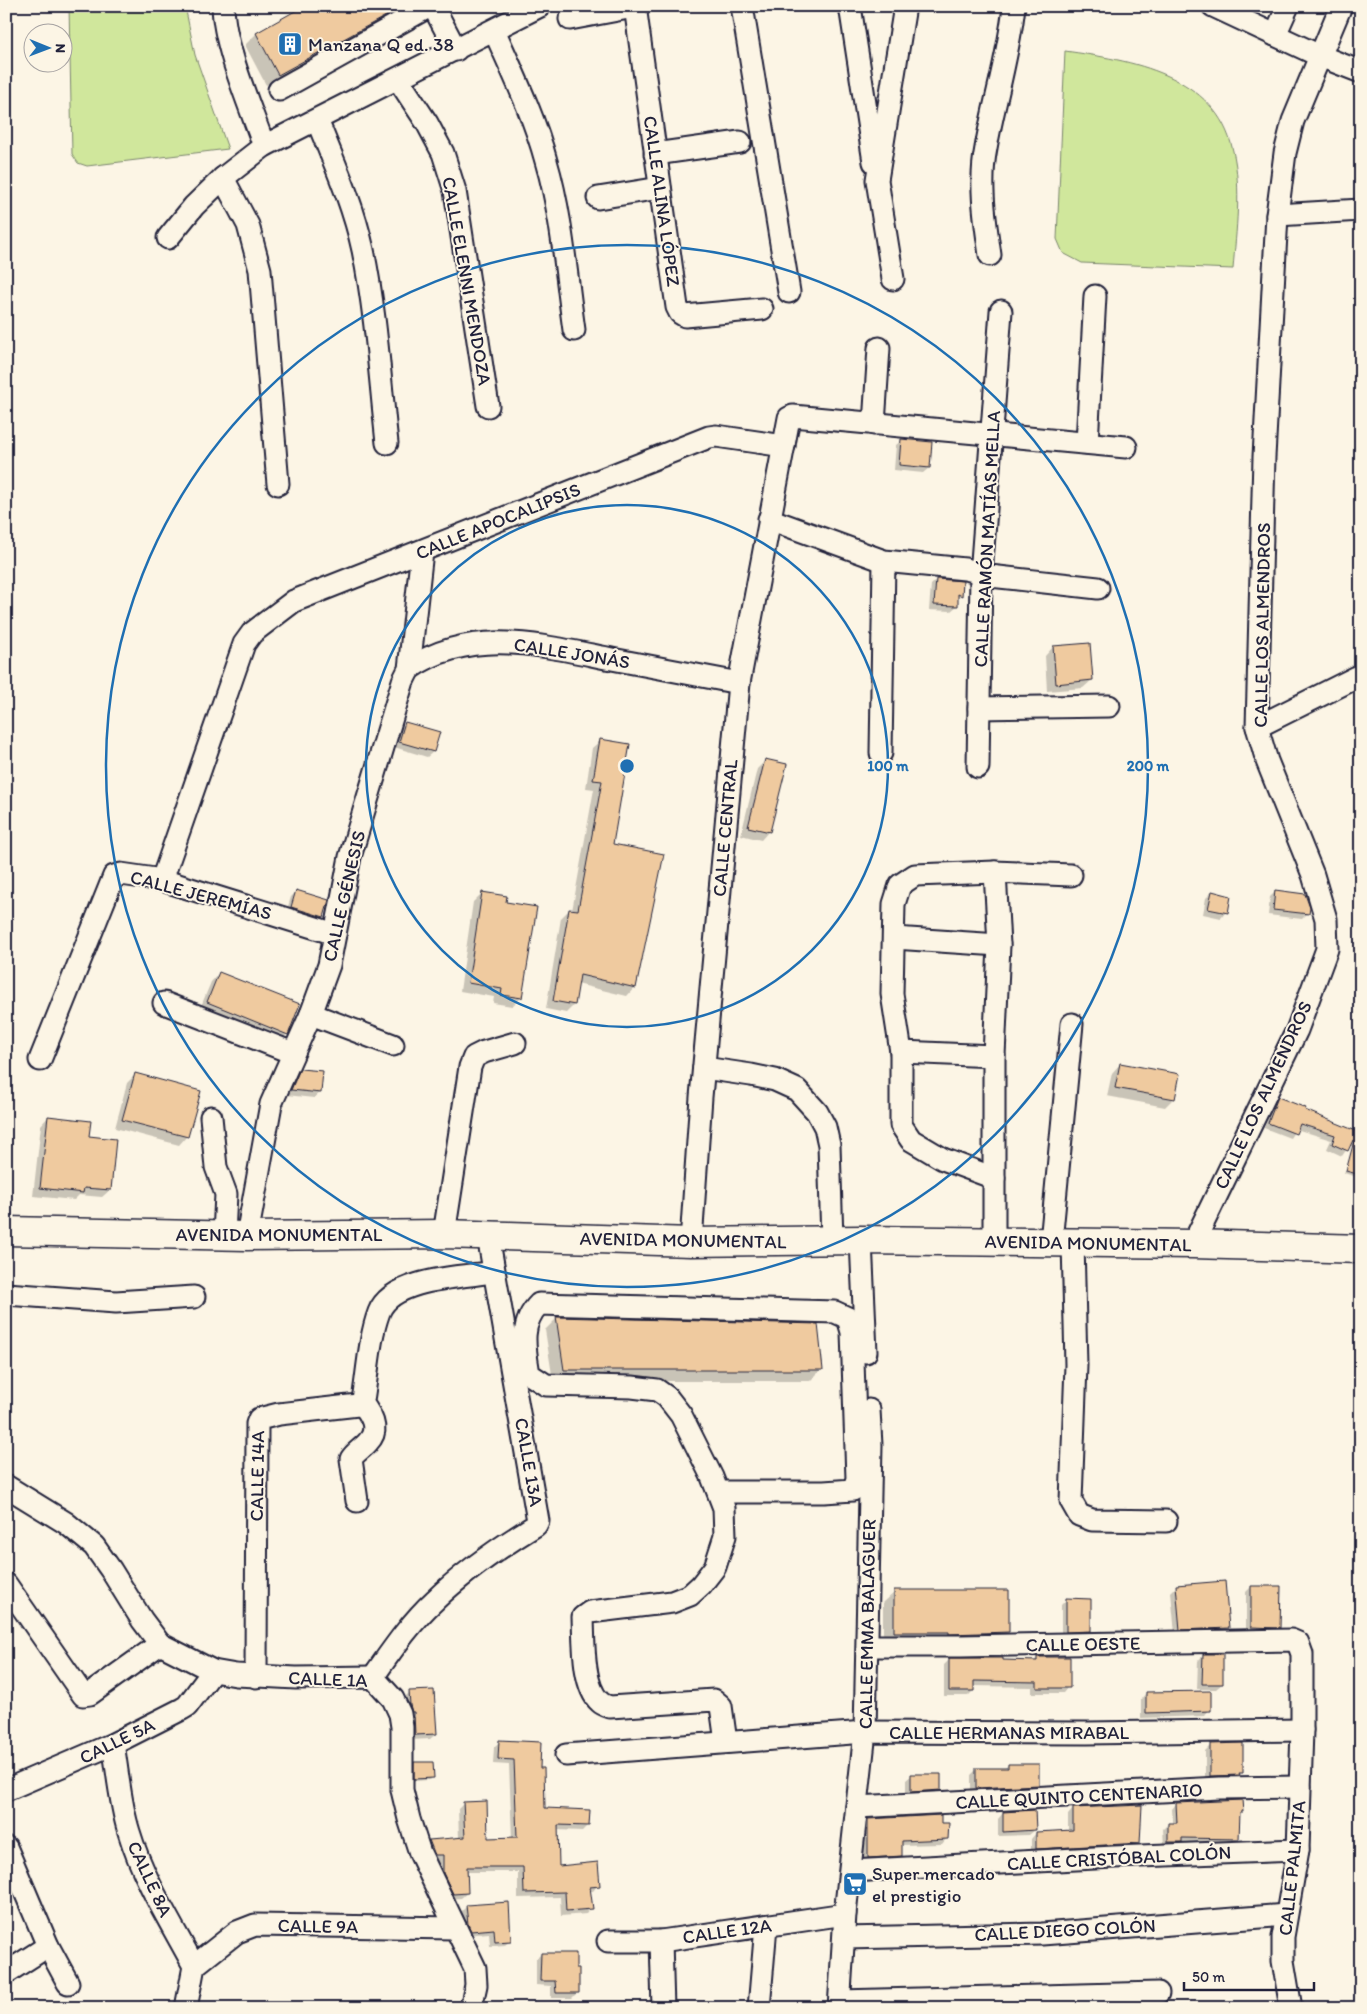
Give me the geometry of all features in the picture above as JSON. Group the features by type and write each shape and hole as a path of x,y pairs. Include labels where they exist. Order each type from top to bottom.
{"main road":[{"name":"AVENIDA MONUMENTAL","path":"6,1231 236,1235 444,1234 691,1242 861,1240 1062,1242 1361,1249"}],"street":[{"path":"223,6 223,16 233,58 264,146"},
{"path":"279,90 431,6 456,50"},
{"path":"168,238 194,206 223,178 264,146 540,6"},
{"name":"CALLE ALINA LÓPEZ","path":"635,6 677,307 680,313 685,316 762,309"},
{"path":"570,19 639,6"},
{"path":"742,6 789,292"},
{"path":"850,6 893,279"},
{"path":"877,180 905,6"},
{"path":"990,255 983,204 985,150 1011,33 1014,6"},
{"path":"1213,6 1320,56 1361,72"},
{"path":"1275,35 1288,6"},
{"name":"CALLE LOS ALMENDROS","path":"1193,1244 1297,1030 1327,949 1326,919 1313,875 1267,762 1257,727 1264,457 1277,215 1285,153 1293,121 1341,6"},
{"path":"494,30 525,101 546,161 557,211 574,330"},
{"name":"CALLE ELENNI MENDOZA","path":"398,79 427,122 443,153 455,191 488,406"},
{"path":"317,120 347,195 363,248 372,300 387,443"},
{"path":"655,154 740,142"},
{"path":"223,178 248,225 260,270 278,484"},
{"path":"598,198 660,188"},
{"path":"1277,215 1361,210"},
{"path":"1087,444 1095,296"},
{"name":"CALLE RAMÓN MATÍAS MELLA","path":"978,767 981,575 1001,311"},
{"path":"879,348 874,424 1126,447"},
{"name":"CALLE CENTRAL","path":"691,1242 704,1068 739,683 789,418 793,416 874,424"},
{"name":"CALLE APOCALIPSIS","path":"162,880 244,644 252,633 294,601 709,437 716,436 784,446"},
{"path":"769,519 884,561 965,569 981,575 1098,588"},
{"name":"CALLE GÉNESIS","path":"236,1235 271,1104 312,1014 329,964 350,857 403,681 409,669 422,551"},
{"path":"881,753 884,561"},
{"name":"CALLE JONÁS","path":"409,669 426,658 452,648 507,642 567,650 739,683"},
{"path":"1257,727 1361,675"},
{"path":"979,708 1109,706"},
{"path":"994,1178 943,1159 912,1140 901,1125 902,1052 892,994 894,904 900,885 915,874 995,872 1071,874"},
{"path":"994,1242 994,1056 998,944 995,872"},
{"name":"CALLE JEREMÍAS","path":"40,1060 114,876 121,874 162,880 335,934"},
{"path":"894,938 998,944"},
{"path":"164,1003 293,1053"},
{"path":"312,1014 393,1046"},
{"path":"1072,1024 1062,1242 1076,1365 1071,1501 1079,1515 1092,1520 1166,1521"},
{"path":"444,1234 470,1067 474,1057 515,1043"},
{"path":"902,1052 994,1056"},
{"path":"704,1068 751,1074 775,1080 798,1090 817,1112 829,1145 832,1240"},
{"path":"211,1117 216,1166 226,1194 236,1235"},
{"name":"CALLE 13A","path":"373,1677 399,1640 434,1600 478,1562 536,1525 538,1521 488,1236"},
{"name":"CALLE EMMA BALAGUER","path":"840,2004 845,1914 865,1732 868,1646 871,1445 861,1240"},
{"path":"357,1501 351,1459 354,1454 370,1441 374,1426 370,1413 361,1402 379,1310 389,1297 404,1288 416,1284 494,1272"},
{"path":"6,1294 116,1302 194,1297"},
{"path":"718,1492 824,1492 852,1490 857,1479 852,1332 848,1318 835,1312 539,1304 530,1313 524,1343 529,1374 546,1385 632,1387 657,1390 667,1397 681,1416 724,1508 724,1536 715,1567 701,1585 690,1595 672,1602 590,1612 583,1617 586,1663 592,1691 600,1703 610,1707 630,1708 714,1700 721,1706 726,1742"},
{"name":"CALLE 14A","path":"256,1677 257,1424 259,1419 279,1414 358,1405 361,1402"},
{"name":"CALLE 1A","path":"6,1486 66,1523 94,1546 142,1620 160,1644 213,1671 256,1677 373,1677 393,1699 400,1714 402,1727 401,1775 404,1803 420,1853 454,1928 470,1957 476,1975 471,2008"},
{"path":"6,1584 84,1695 90,1694 160,1644"},
{"name":"CALLE OESTE","path":"868,1646 1290,1640 1298,1643"},
{"name":"CALLE PALMITA","path":"1292,2008 1284,1961 1283,1937 1298,1850 1302,1730 1302,1654 1298,1643"},
{"name":"CALLE 5A","path":"6,1790 113,1744 187,1706 213,1671"},
{"name":"CALLE HERMANAS MIRABAL","path":"566,1755 865,1732 1087,1733 1302,1730"},
{"name":"CALLE 8A","path":"113,1744 124,1815 135,1851 152,1888 194,1966"},
{"name":"CALLE QUINTO CENTENARIO","path":"857,1807 1210,1789 1300,1787"},
{"path":"6,1847 48,1946 68,1983"},
{"name":"CALLE CRISTÓBAL COLÓN","path":"851,1871 1123,1856 1298,1850"},
{"name":"CALLE 12A","path":"608,1941 661,1941 845,1914"},
{"name":"CALLE DIEGO COLÓN","path":"844,1938 1042,1934 1286,1915"},
{"name":"CALLE 9A","path":"194,1966 237,1932 255,1925 454,1928"},
{"path":"759,2008 766,1926"},
{"path":"661,1941 664,2008"},
{"path":"6,1973 48,1946"},
{"path":"186,2008 194,1966"},
{"path":"840,2004 1158,1993"}],"green space":[{"path":"69,6 185,6 195,55 228,149 87,166 78,163 72,154 70,72 72,72 72,22 69,22"},
{"path":"1065,51 1142,66 1190,88 1209,104 1224,125 1236,165 1238,210 1233,269 1082,263 1063,253 1057,239"}],"building":[{"path":"304,6 404,6 278,75 256,33"},
{"path":"901,439 932,442 930,468 899,465"},
{"path":"936,579 963,581 962,596 958,594 958,606 934,605"},
{"path":"1090,643 1093,680 1056,684 1053,646"},
{"path":"405,722 440,732 434,752 399,742"},
{"path":"600,739 630,744 613,844 664,854 636,988 580,975 575,1005 553,1001 569,909 578,910 602,781 593,780"},
{"path":"765,759 787,764 770,832 748,827"},
{"path":"296,890 329,900 324,917 291,907"},
{"path":"1275,890 1305,894 1310,908 1309,914 1273,910"},
{"path":"1212,891 1231,896 1228,913 1208,909"},
{"path":"482,892 507,896 506,902 537,907 522,998 501,995 502,989 468,983"},
{"path":"219,972 300,1004 288,1035 207,1002"},
{"path":"1120,1063 1180,1074 1175,1099 1115,1088"},
{"path":"300,1069 323,1071 321,1093 291,1090"},
{"path":"135,1073 201,1091 188,1137 122,1120"},
{"path":"1278,1097 1361,1133 1361,1175 1346,1171 1353,1140 1348,1151 1332,1144 1335,1135 1300,1124 1296,1134 1268,1123"},
{"path":"48,1116 91,1121 89,1136 116,1139 111,1190 84,1188 83,1193 40,1188"},
{"path":"556,1317 818,1324 823,1370 564,1370"},
{"path":"1225,1581 1229,1628 1180,1630 1176,1585"},
{"path":"1251,1586 1281,1586 1280,1628 1251,1627"},
{"path":"894,1590 1009,1590 1009,1632 949,1634 949,1632 894,1632"},
{"path":"1066,1598 1091,1599 1091,1631 1066,1632"},
{"path":"1203,1654 1223,1654 1223,1684 1202,1684"},
{"path":"1037,1657 1070,1657 1070,1688 1037,1688 1037,1682 974,1681 974,1691 949,1691 949,1658 1003,1658 1003,1660 1037,1661"},
{"path":"434,1690 437,1734 415,1735 414,1712 412,1712 410,1705 409,1691"},
{"path":"1211,1691 1211,1711 1146,1713 1146,1692"},
{"path":"499,1740 541,1742 540,1768 544,1768 545,1808 590,1810 589,1826 558,1825 559,1866 598,1862 600,1886 590,1887 593,1909 566,1911 565,1892 524,1893 523,1867 467,1867 468,1893 453,1894 443,1873 443,1855 435,1855 429,1840 465,1837 463,1802 487,1801 488,1838 517,1837 514,1760 498,1759"},
{"path":"1243,1743 1243,1773 1239,1773 1240,1775 1210,1776 1210,1744"},
{"path":"414,1762 433,1762 434,1778 414,1779"},
{"path":"1008,1764 1039,1764 1039,1785 976,1788 976,1768 1008,1768"},
{"path":"911,1774 941,1774 941,1790 911,1792"},
{"path":"1242,1800 1243,1812 1240,1812 1239,1839 1182,1838 1182,1842 1168,1842 1168,1823 1177,1823 1176,1803"},
{"path":"1142,1805 1140,1843 1036,1849 1036,1832 1073,1830 1073,1808"},
{"path":"1035,1810 1036,1830 1003,1832 1003,1812"},
{"path":"941,1815 941,1823 949,1823 948,1839 902,1841 902,1856 868,1858 868,1819"},
{"path":"509,1902 511,1941 495,1942 494,1929 471,1931 468,1924 466,1905"},
{"path":"541,1953 576,1953 576,1968 579,1968 579,1993 556,1993 555,1981 540,1981"}],"place":[{"name":"Manzana Q ed. 38","path":"290,44"},
{"name":"Super mercado el prestigio","path":"855,1884"}]}
